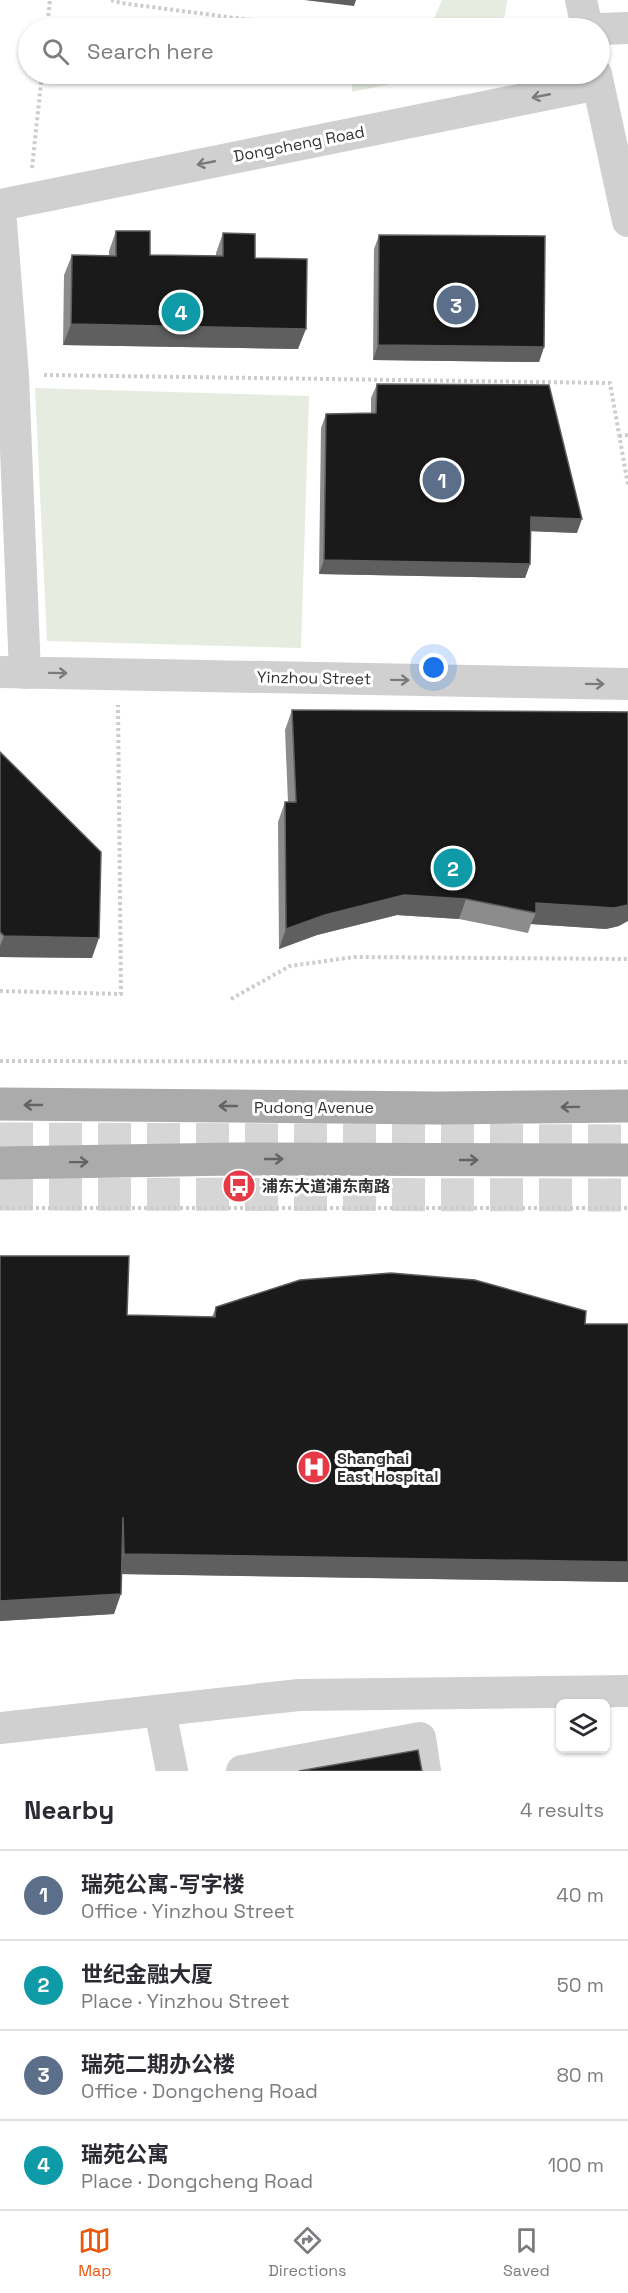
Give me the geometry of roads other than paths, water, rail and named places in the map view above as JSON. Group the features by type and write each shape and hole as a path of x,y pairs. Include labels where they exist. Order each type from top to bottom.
{"main road":[{"name":"Pudong Avenue","path":"0,1104 438,1108 628,1106"},
{"path":"0,1163 235,1159 628,1160"}],"street":[{"path":"581,0 585,18"},
{"path":"610,29 628,28"},
{"name":"Dongcheng Road","path":"14,202 573,84"},
{"path":"598,84 628,221"},
{"path":"0,210 13,375 13,672"},
{"name":"Yinzhou Street","path":"13,672 628,684"},
{"path":"0,1728 299,1695 628,1691"},
{"path":"160,1711 172,1771"},
{"path":"242,1771 420,1738 425,1771"}],"tunnel":[{"path":"0,1139 628,1141"},
{"path":"0,1194 628,1195"}],"place":[{"name":"瑞苑二期办公楼","path":"456,305"},
{"name":"瑞苑公寓","path":"181,312"},
{"name":"瑞苑公寓-写字楼","path":"442,480"},
{"name":"世纪金融大厦","path":"453,868"},
{"name":"浦东大道浦东南路","path":"239,1186"},
{"name":"Shanghai East Hospital","path":"314,1467"}]}
